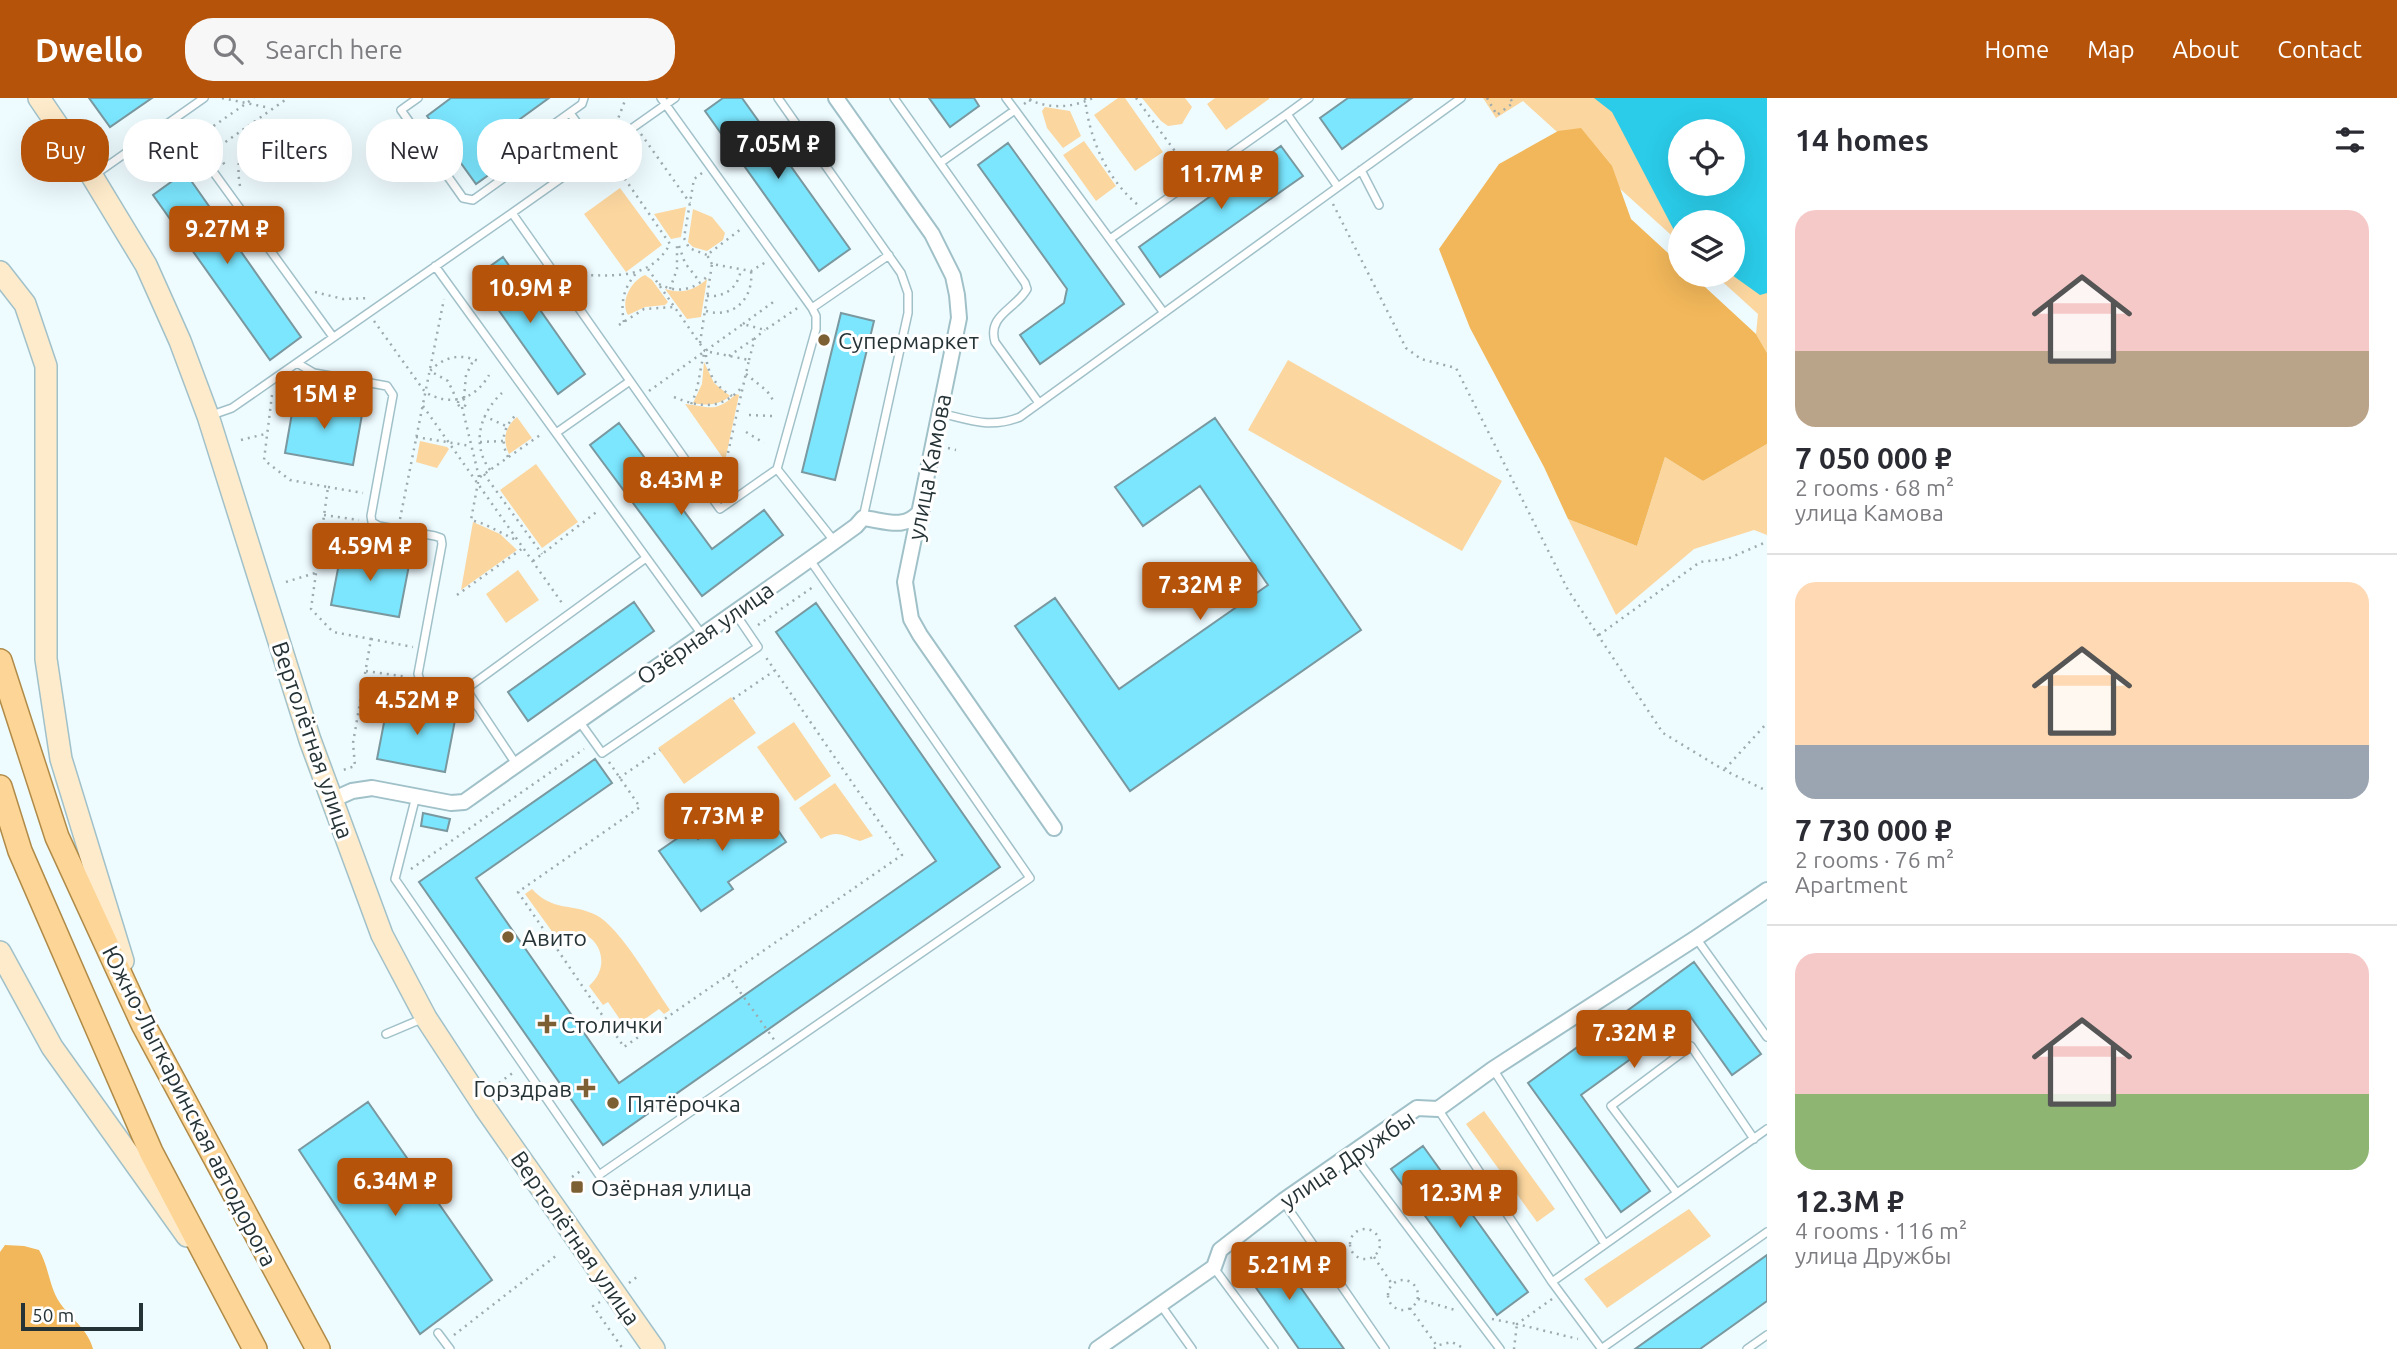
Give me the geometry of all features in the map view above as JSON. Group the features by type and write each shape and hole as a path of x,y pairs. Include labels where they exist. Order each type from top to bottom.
{"main road":[{"name":"Южно-Лыткаринская автодорога","path":"0,661 57,837 143,1024 318,1349"},
{"name":"Южно-Лыткаринская автодорога","path":"0,787 20,851 151,1152 255,1349"}],"street":[{"name":"Вертолётная улица","path":"39,98 53,119"},
{"name":"улица Камова","path":"836,98 932,234 953,276 957,295 959,318 905,582 911,619 1054,828"},
{"name":"Вертолётная улица","path":"96,182 146,265 180,341 208,416 310,740 382,935 426,1018 485,1108 654,1349"},
{"path":"0,272 25,304 47,366 46,659 61,758 143,1024"},
{"path":"863,518 905,524 915,518 922,509"},
{"name":"Озёрная улица","path":"332,800 352,791 372,788 451,803 464,802 810,560 863,518"},
{"path":"1438,1109 1493,1069 1696,939 1767,890"},
{"path":"0,952 52,1047 221,1285"},
{"name":"улица Дружбы","path":"1097,1349 1214,1267 1220,1250 1283,1201 1417,1108 1438,1109"}],"lane":[{"path":"109,164 204,98"},
{"path":"418,98 401,110 467,201 512,172 547,129 582,104 584,98"},
{"path":"642,121 664,101 675,98"},
{"path":"778,98 889,255 901,273 908,293 908,313 863,518"},
{"path":"894,98 1025,283 1027,289 1023,298 1002,313 993,334 1038,403"},
{"path":"1006,98 1164,313"},
{"path":"1110,239 1309,98"},
{"path":"940,413 990,424 1004,423 1020,417 1461,98"},
{"path":"512,213 720,509 777,469 816,329 816,316 664,101"},
{"path":"940,163 1015,110"},
{"path":"570,113 574,119"},
{"path":"1287,114 1338,187"},
{"path":"1362,170 1378,205"},
{"path":"221,182 333,337"},
{"path":"208,416 233,408 556,182"},
{"path":"809,305 889,255"},
{"path":"435,266 703,636"},
{"path":"297,363 314,373 387,386 391,390 393,395 374,495 372,522 379,526 441,538 442,544 418,674 420,680 466,689 516,764"},
{"path":"554,430 630,381"},
{"path":"777,469 835,541"},
{"path":"466,689 646,558"},
{"path":"416,796 395,879 599,1175 1030,878 810,560"},
{"path":"579,720 602,753 758,646 735,613"},
{"path":"1696,939 1767,1037"},
{"path":"386,1034 426,1018"},
{"path":"1677,1194 1611,1106 1691,1046 1754,1139"},
{"path":"1493,1069 1605,1244"},
{"path":"1438,1109 1552,1282 1600,1347 1767,1231"},
{"path":"1552,1282 1767,1129"},
{"path":"1352,1153 1500,1349"},
{"path":"1283,1201 1385,1349"},
{"path":"1214,1267 1274,1349"},
{"path":"1159,1304 1192,1349"},
{"path":"438,1333 447,1345"},
{"path":"1747,1349 1767,1335"}],"path":[{"path":"222,98 272,109"},
{"path":"223,119 254,98"},
{"path":"257,119 288,98"},
{"path":"618,119 626,98"},
{"path":"1029,100 1056,107 1069,107 1093,98"},
{"path":"1136,98 1195,179"},
{"path":"1487,98 1497,115 1514,103 1510,98"},
{"path":"1085,100 1089,126 1102,159 1122,188 1148,212"},
{"path":"642,134 690,202"},
{"path":"685,242 694,179 711,167"},
{"path":"239,182 240,186"},
{"path":"627,182 670,244"},
{"path":"1328,195 1406,348 1421,359 1455,368 1555,566 1663,733 1724,770 1767,791"},
{"path":"707,255 750,222"},
{"path":"584,275 614,276 648,269 654,266 670,244 685,242"},
{"path":"685,242 694,251 707,255 712,264 700,343"},
{"path":"677,243 685,263 701,283"},
{"path":"670,289 677,269 677,243"},
{"path":"712,264 751,271 774,256"},
{"path":"648,269 705,351 710,374 720,387 732,396"},
{"path":"707,296 717,296 732,290 740,277 741,269"},
{"path":"624,322 622,311 625,289 638,271"},
{"path":"705,311 719,313 740,305 749,294 751,271"},
{"path":"658,283 670,289 687,289 701,283 711,272"},
{"path":"398,529 447,282"},
{"path":"313,291 343,299 370,298"},
{"path":"641,397 776,300"},
{"path":"728,356 765,330 809,305"},
{"path":"620,325 644,309 674,307"},
{"path":"368,313 425,392 439,399 463,399 481,388 489,375"},
{"path":"743,324 765,330"},
{"path":"725,466 755,338"},
{"path":"705,351 749,360"},
{"path":"691,404 705,351"},
{"path":"430,371 440,362 453,357 480,362"},
{"path":"474,359 466,375 463,399 466,403 462,407 479,477 471,520 519,541"},
{"path":"430,371 449,381 457,400"},
{"path":"746,374 766,391 775,404"},
{"path":"275,378 263,453 267,464 290,480 374,495"},
{"path":"674,397 707,407 718,405 744,384"},
{"path":"490,470 483,458 480,428 484,415 502,393"},
{"path":"423,406 570,613"},
{"path":"508,457 503,441 506,426 517,414"},
{"path":"484,415 506,426"},
{"path":"749,415 772,416"},
{"path":"479,477 554,430"},
{"path":"746,432 764,443"},
{"path":"241,440 266,434"},
{"path":"416,437 471,446"},
{"path":"480,442 503,441"},
{"path":"945,447 956,450"},
{"path":"484,474 542,554"},
{"path":"328,487 311,603 314,614 333,632 423,649"},
{"path":"533,561 607,504"},
{"path":"324,515 372,522"},
{"path":"1598,636 1700,562 1727,559 1764,542 1767,544"},
{"path":"457,595 523,548"},
{"path":"286,582 315,573"},
{"path":"602,753 640,807 518,892 624,1047 902,855 758,646 763,642 754,628 814,586"},
{"path":"343,770 355,766 353,743 371,639"},
{"path":"366,671 420,680"},
{"path":"733,699 774,671"},
{"path":"1724,770 1767,723"},
{"path":"405,873 589,745"},
{"path":"619,778 660,750"},
{"path":"603,766 609,762"},
{"path":"728,975 781,1050"},
{"path":"1359,1230 1373,1231 1379,1238 1380,1248 1374,1257 1360,1258 1353,1252 1350,1242 1359,1230"},
{"path":"447,1345 557,1255"},
{"path":"1374,1257 1392,1284"},
{"path":"1401,1280 1414,1285 1418,1299 1410,1308 1398,1309 1390,1303 1388,1294 1392,1284 1401,1280"},
{"path":"1560,1293 1517,1324 1600,1347"},
{"path":"593,1306 623,1349"},
{"path":"1410,1308 1436,1348 1452,1342 1465,1349"}],"shaded area":[{"path":"1118,98 1125,98 1163,152 1135,171 1094,115"},
{"path":"1142,98 1185,98 1192,107 1182,124 1168,126"},
{"path":"1215,98 1269,99 1226,130 1207,104"},
{"path":"1483,98 1767,98 1767,353 1756,334 1758,314 1728,287 1745,287 1745,210 1668,210 1668,232 1523,101 1496,118"},
{"path":"1045,107 1070,111 1081,136 1063,148 1047,128 1042,111"},
{"path":"1581,128 1612,166 1631,219 1668,253 1668,287 1705,287 1756,334 1767,353 1767,444 1703,481 1665,457 1637,546 1568,519 1544,467 1470,328 1439,249 1499,164 1558,131"},
{"path":"1084,141 1116,186 1096,201 1063,155"},
{"path":"620,188 662,245 626,272 584,214"},
{"path":"686,207 681,237 671,239 654,214"},
{"path":"693,209 712,217 725,233 723,240 707,251 693,247 688,242"},
{"path":"645,275 668,302 665,305 645,307 628,315 625,304 628,292 635,282"},
{"path":"707,279 701,317 687,319 665,289 688,290"},
{"path":"1288,360 1502,481 1462,551 1248,430"},
{"path":"704,362 714,383 730,396 717,403 693,403 702,384"},
{"path":"736,394 739,395 725,461 685,404 717,406"},
{"path":"517,417 532,438 509,454 506,434"},
{"path":"420,441 449,449 437,468 416,462"},
{"path":"1767,444 1767,535 1754,530 1694,549 1616,615 1568,519 1637,546 1665,457 1703,481"},
{"path":"536,464 578,522 542,548 500,490"},
{"path":"473,522 500,534 517,550 461,590"},
{"path":"518,570 539,600 506,623 486,594"},
{"path":"731,697 756,733 684,784 658,748"},
{"path":"794,722 831,776 795,801 757,747"},
{"path":"835,783 873,836 860,841 836,834 821,839 799,808"},
{"path":"532,889 547,901 587,911 605,922 636,958 670,1010 664,1014 659,1009 628,1031 608,1002 603,1005 589,986 598,976 601,965 596,944 579,933 568,932 556,937 525,894"},
{"path":"1484,1111 1555,1209 1537,1222 1466,1124"},
{"path":"1689,1209 1711,1236 1607,1308 1584,1279"},
{"path":"5,1245 39,1250 56,1297 83,1330 93,1349 0,1349 0,1252"}],"water":[{"path":"1594,98 1767,98 1767,293 1760,295 1745,284 1745,210 1668,210 1668,219 1612,112"}],"building":[{"path":"89,98 152,98 110,127 109,119 104,119"},
{"path":"451,98 549,98 520,119 477,119 479,182 476,184 463,166 463,119 429,119 427,116"},
{"path":"723,98 742,98 850,249 819,271 705,111"},
{"path":"929,98 974,98 979,106 950,127"},
{"path":"1348,98 1412,98 1342,149 1320,118"},
{"path":"1008,143 1124,304 1040,364 1020,335 1064,303 1067,289 978,165"},
{"path":"1281,146 1303,176 1160,277 1139,247"},
{"path":"171,182 192,182 301,337 270,360 153,195"},
{"path":"503,257 585,374 558,394 475,277"},
{"path":"841,313 874,321 835,480 802,472"},
{"path":"295,396 363,409 353,465 285,453"},
{"path":"1215,418 1361,630 1130,791 1015,626 1055,598 1119,689 1268,585 1200,486 1143,526 1115,487"},
{"path":"619,423 712,549 764,510 783,535 702,596 590,445"},
{"path":"342,548 410,560 399,617 331,605"},
{"path":"634,602 654,631 528,721 508,692"},
{"path":"816,603 1000,867 603,1145 419,882 595,759 612,783 476,878 619,1083 936,861 776,632"},
{"path":"388,702 456,715 445,772 377,759"},
{"path":"756,798 786,842 728,882 733,889 701,911 659,851 691,829 698,839"},
{"path":"423,813 450,819 447,831 421,826"},
{"path":"1694,962 1761,1054 1732,1075 1690,1016 1581,1095 1650,1191 1621,1212 1528,1083"},
{"path":"368,1102 492,1280 420,1334 299,1150"},
{"path":"1423,1146 1528,1292 1497,1315 1391,1169"},
{"path":"1270,1244 1344,1349 1299,1349 1240,1265"},
{"path":"1767,1255 1767,1301 1700,1349 1635,1349"}],"place":[{"name":"Супермаркет","path":"824,340"},
{"name":"Авито","path":"508,937"},
{"name":"Столички","path":"547,1024"},
{"name":"Горздрав","path":"586,1088"},
{"name":"Пятёрочка","path":"613,1103"},
{"name":"Озёрная улица","path":"577,1187"}]}
